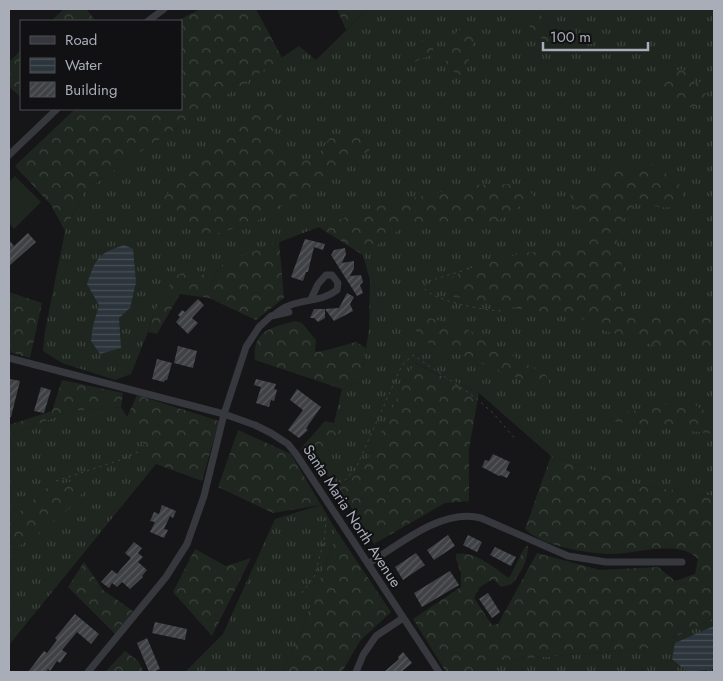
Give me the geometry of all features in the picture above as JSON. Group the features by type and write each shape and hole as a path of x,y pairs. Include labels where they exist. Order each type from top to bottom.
{"street":[{"path":"149,20 164,9"},
{"path":"9,155 56,110"},
{"path":"88,672 166,577 187,544 204,496 224,414 246,347 259,327 282,307 312,299"},
{"path":"271,316 289,312"},
{"name":"Santa Maria North Avenue","path":"9,358 224,414 255,424 288,444 440,672"},
{"path":"368,564 431,525 455,516 471,515 568,556 606,562 682,562"},
{"path":"356,672 363,654 376,636 403,618"}],"path":[{"path":"462,271 428,281 423,286 424,289 429,294 451,302 502,311"},
{"path":"326,499 331,487 344,481 356,468 402,365 413,356 476,398 494,414 516,440"},
{"path":"56,480 120,460 140,451"},
{"path":"302,593 315,576 325,536 326,513"}],"green space":[{"path":"64,9 86,9 95,20 52,20"},
{"path":"200,9 256,9 282,58 121,165 83,193 65,231 51,205 15,166 74,110 182,110 182,20 179,20"},
{"path":"337,9 368,9 346,30"},
{"path":"368,9 714,9 714,496 637,485 551,456 479,393 415,363 363,470 338,487 319,467 339,431 334,423 342,389 361,380 369,330 370,280 363,255 319,227 224,263 211,278 192,269 153,313 148,332 131,374 115,380 62,363 43,351 45,331 65,231 83,193 121,165 299,46 316,60"},
{"path":"522,9 546,9 541,12 542,24 570,42 575,55 549,43 535,33 525,19"},
{"path":"458,28 474,37 465,77 444,67"},
{"path":"418,40 432,42 434,54 412,63"},
{"path":"20,51 20,96 9,87 9,62"},
{"path":"680,69 690,72 694,77 693,84 700,82 707,90 702,104 684,109 660,93 657,87 659,82"},
{"path":"269,99 292,102 275,125 273,148 292,163 316,158 330,138 362,130 370,150 257,221 200,239 189,220 162,214 162,199"},
{"path":"618,163 633,169 655,164 682,187 684,191 679,205 666,208 652,205 637,197 631,212 618,225 617,244 624,275 620,288 623,306 641,312 714,313 714,353 662,348 605,331 569,312 538,312 449,296 450,278 478,265 523,253 587,246 588,229 570,195 583,193 599,176 611,173"},
{"path":"15,176 41,202 14,229 9,223 9,182"},
{"path":"525,184 534,197 490,226 402,228 363,255 319,227 374,207 471,185"},
{"path":"279,241 284,298 256,320 209,298 180,294 157,334 148,332 153,313 175,276 192,269 211,278 224,263"},
{"path":"9,292 42,303 30,358 9,352"},
{"path":"426,317 463,327 546,375 550,385 518,378 419,339 414,324"},
{"path":"296,321 302,323 316,340 315,352 356,342 366,348 361,380 342,389 255,360 255,350 260,336 279,325"},
{"path":"414,363 479,393 469,449 469,501 445,503 374,544 338,487 363,470"},
{"path":"62,380 123,393 121,407 70,411 9,436 9,425 52,411"},
{"path":"137,395 219,421 202,481 156,464 127,417"},
{"path":"688,400 706,412 714,413 714,434 612,421 628,412"},
{"path":"121,407 156,464 9,645 9,436 70,411"},
{"path":"325,421 334,423 339,431 319,467 309,462 301,448"},
{"path":"238,430 291,454 321,505 273,513 218,487"},
{"path":"551,456 637,485 714,496 714,618 652,648 496,661 487,672 446,672 413,619 461,587 461,573 456,554 463,553 477,557 509,578 525,547 528,546 527,557 512,584 501,587 493,579 479,588 474,598 492,625 498,624 537,553 600,570 658,567 675,581 695,574 698,559 690,553 680,550 668,548 619,554 588,552 564,548 542,540 525,529"},
{"path":"70,482 85,490 50,525 9,552 9,521 50,485"},
{"path":"321,505 336,530 332,547 299,637 282,672 185,672 223,634 275,519"},
{"path":"336,530 391,612 360,641 342,672 282,672 299,637 332,547"},
{"path":"195,549 226,566 251,558 212,636 173,592"},
{"path":"84,562 103,590 133,611 115,634 68,587"},
{"path":"714,618 714,672 487,672 496,661 652,648"},
{"path":"125,651 138,661 144,672 105,672"}],"water":[{"path":"124,245 133,249 136,282 130,308 119,318 121,348 100,354 91,341 99,305 87,284 99,258 103,254"},
{"path":"714,626 714,669 688,672 672,659 675,643"}],"building":[{"path":"28,233 36,242 9,266 9,240 14,246"},
{"path":"305,239 325,244 323,250 314,247 308,272 306,272 303,281 291,277"},
{"path":"345,248 346,254 342,263 354,261 354,268 350,276 361,275 363,282 360,285 363,293 357,296 331,255 334,250"},
{"path":"347,293 354,297 350,304 353,311 334,321 325,309 339,308"},
{"path":"198,299 204,305 192,318 198,323 188,334 176,322 180,317 178,315 182,310 185,312"},
{"path":"314,309 325,309 325,318 318,322 314,318 310,318"},
{"path":"178,346 197,351 193,368 174,363"},
{"path":"157,359 172,363 167,380 164,382 152,379"},
{"path":"10,379 20,381 11,417 9,417"},
{"path":"256,379 276,384 274,389 277,390 274,401 271,400 269,407 256,403 261,387 254,385"},
{"path":"41,387 51,390 44,413 34,411"},
{"path":"297,389 321,407 306,429 308,430 299,438 288,430 303,410 290,400"},
{"path":"493,454 510,462 506,470 510,472 507,478 482,467 485,460 489,461"},
{"path":"162,505 176,511 173,518 170,516 164,529 168,530 164,538 150,532 155,522 150,521 154,512 159,514"},
{"path":"448,535 455,546 434,560 427,550"},
{"path":"468,535 482,542 477,552 463,545"},
{"path":"134,542 142,548 138,553 143,557 138,562 147,570 143,577 130,589 122,582 117,587 112,583 109,588 101,582 112,570 117,574 131,558 125,553"},
{"path":"495,547 516,557 511,566 490,555"},
{"path":"416,553 425,565 403,580 395,567"},
{"path":"450,571 459,585 422,607 414,593"},
{"path":"488,593 500,612 492,618 479,599"},
{"path":"75,614 99,634 91,644 77,632 62,650 67,653 60,663 57,661 50,671 48,669 46,672 28,672 44,651 47,653 57,640 55,638"},
{"path":"155,622 187,629 185,640 152,633"},
{"path":"147,638 160,669 153,672 149,672 137,643"},
{"path":"403,652 412,663 401,672 384,672 399,659 398,657"}]}
